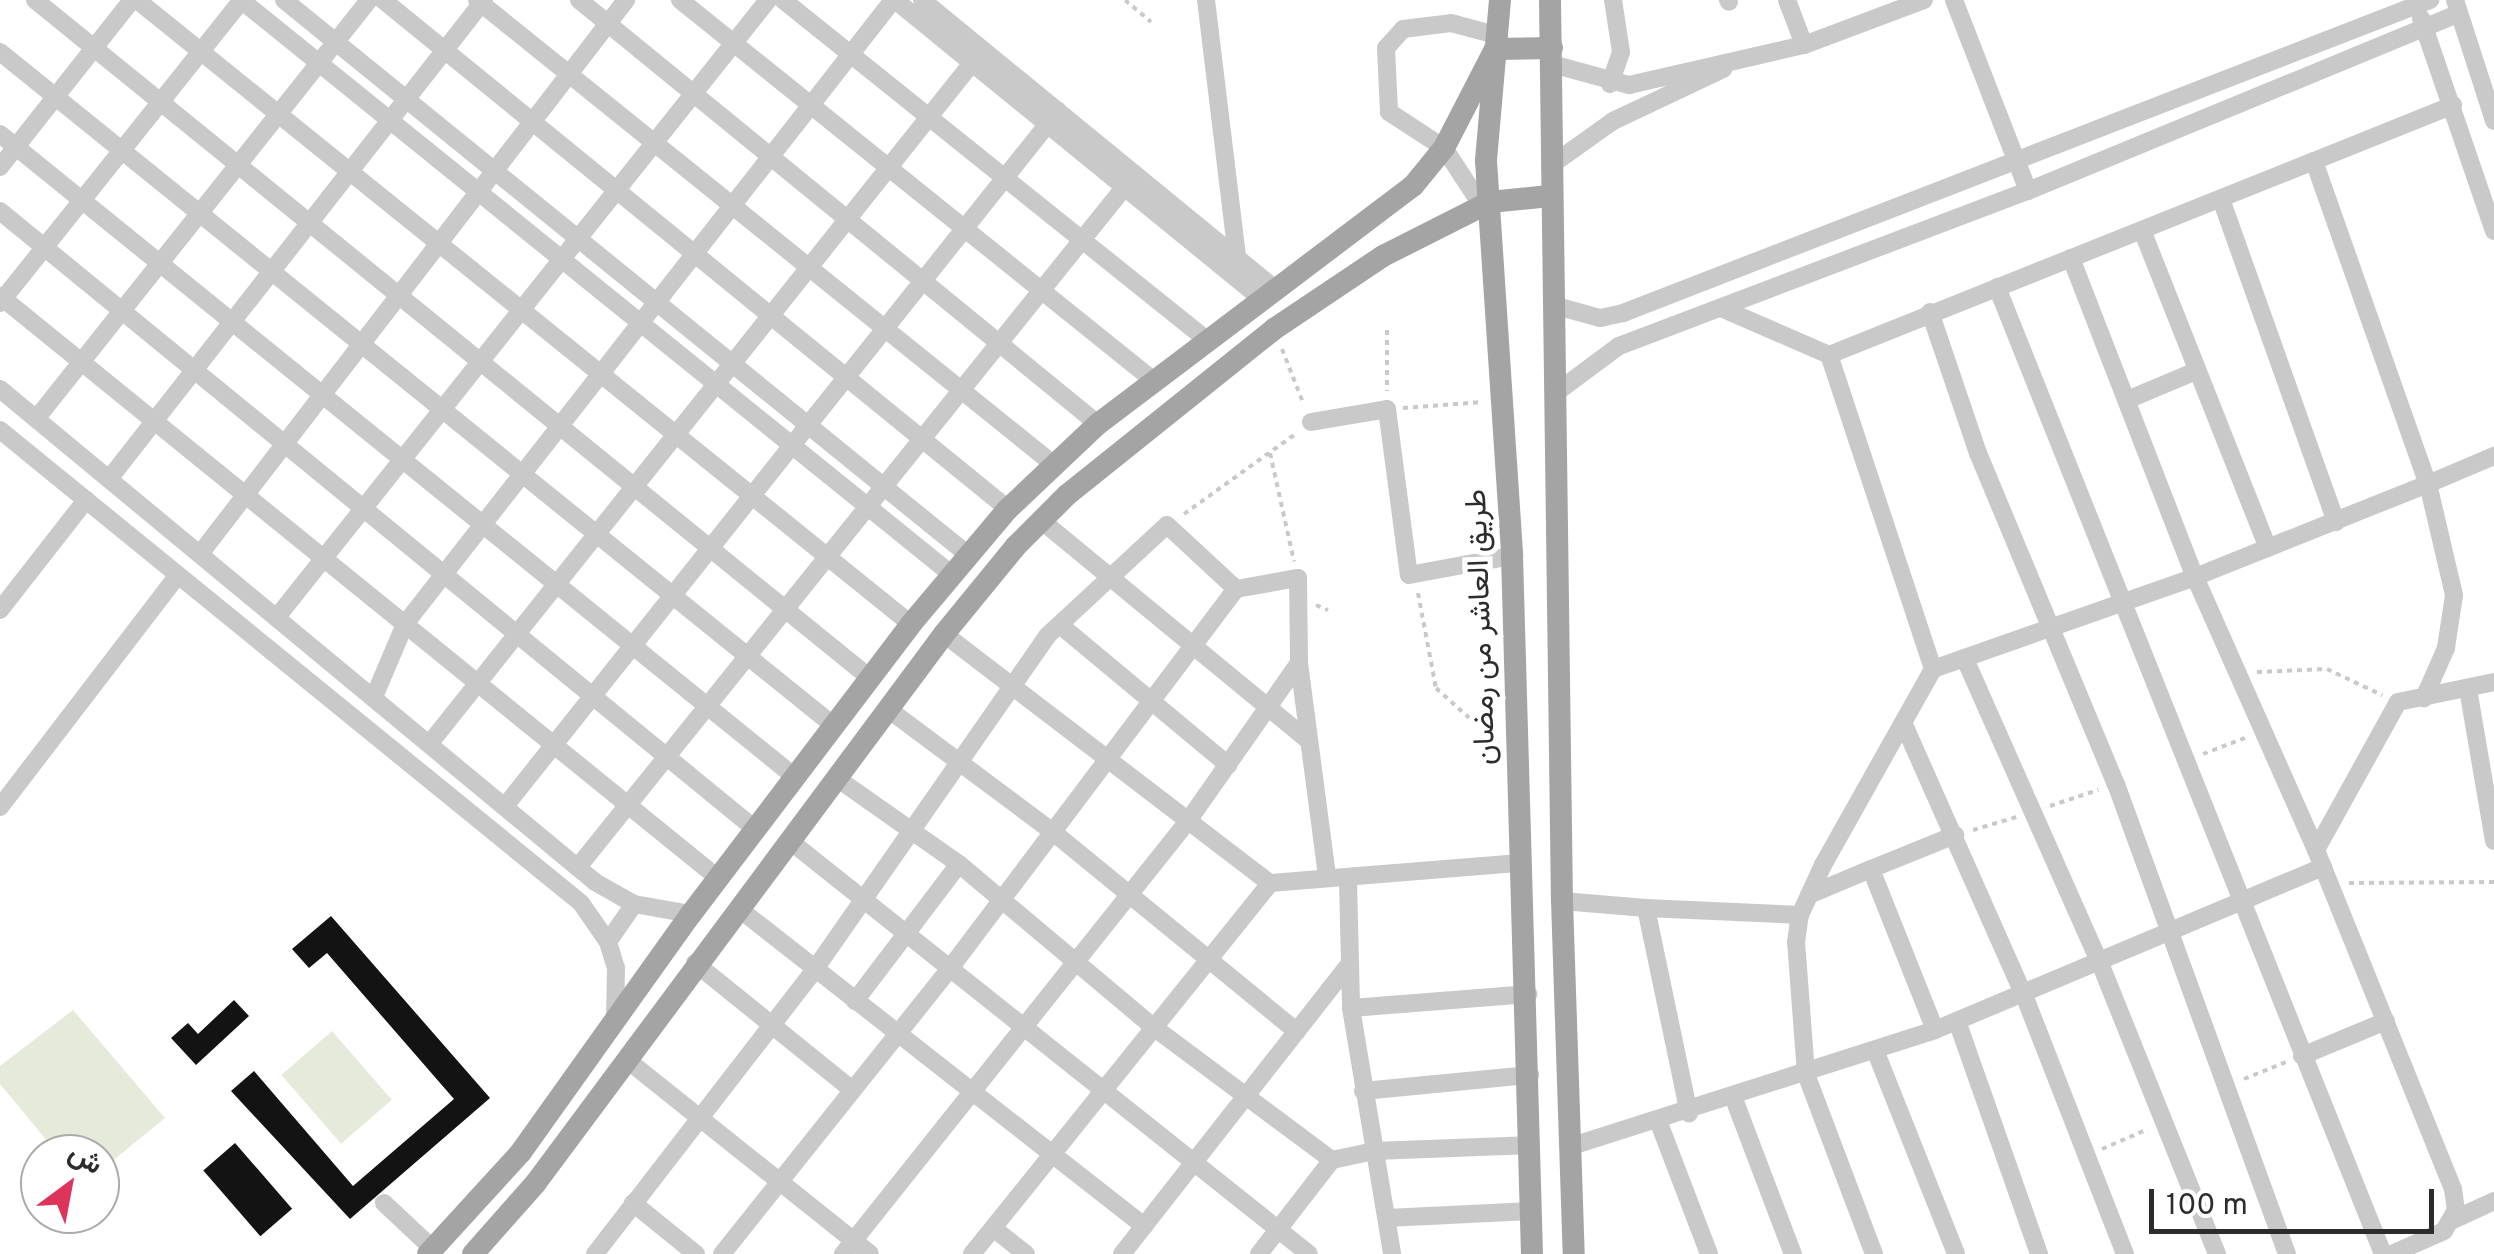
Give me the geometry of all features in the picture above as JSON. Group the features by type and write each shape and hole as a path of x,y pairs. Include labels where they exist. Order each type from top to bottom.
{"main road":[{"name":"طريق العاشر من رمضان","path":"1500,0 1486,110 1486,204 1512,556 1520,863 1528,994 1532,1254"},
{"path":"1550,0 1562,901 1574,1254"},
{"path":"430,1252 521,1152 690,914 911,624 1008,509 1098,424 1387,209 1444,148 1496,42 1552,56"},
{"path":"474,1254 535,1184 695,962 790,842 944,634 1042,520 1274,329 1383,256 1486,204 1550,196"}],"street":[{"path":"35,0 870,678"},
{"path":"0,167 134,0 911,624"},
{"path":"718,878 1,299 241,0 951,574"},
{"path":"284,0 968,554"},
{"path":"36,419 369,0"},
{"path":"383,0 1008,509"},
{"path":"579,0 1098,424"},
{"path":"200,554 626,0"},
{"path":"680,0 1154,380"},
{"path":"277,618 768,0"},
{"path":"783,0 1208,340"},
{"path":"374,697 404,624 894,0 972,63 1052,117"},
{"path":"922,0 1240,281 1270,296"},
{"path":"1206,0 1240,281"},
{"path":"1610,84 1622,52 1613,0"},
{"path":"1787,0 1804,45"},
{"path":"1552,56 1610,84 1724,68 1804,45 1880,8 1924,0"},
{"path":"1954,0 2028,190"},
{"path":"110,479 481,1 1053,464"},
{"path":"1554,305 1600,318 1623,313 2016,163 2420,2 2452,105 2490,195 2494,230"},
{"path":"1556,392 1592,360 2028,190 2425,28 2457,7 2494,121"},
{"path":"1486,204 1444,148 1386,106 1388,42 1402,29 1451,22 1496,42"},
{"path":"0,52 834,726"},
{"path":"430,743 972,63"},
{"path":"1550,166 1613,121 1724,68"},
{"path":"1721,308 1828,355 2452,105"},
{"path":"506,806 1052,117"},
{"path":"0,134 795,777"},
{"path":"2314,160 2428,484 2454,595 2446,648 2424,698"},
{"path":"1130,181 1237,258 1270,296"},
{"path":"578,867 1130,181"},
{"path":"2221,200 2336,522"},
{"path":"0,211 755,829"},
{"path":"2142,230 2268,548"},
{"path":"2071,258 2195,577 2323,867 2453,1189 2453,1220"},
{"path":"1997,287 2120,602 2246,902 2302,1056 2382,1254"},
{"path":"1930,312 1978,453 2116,784 2287,1254"},
{"path":"1828,355 1933,669 1800,915 1795,985 1806,1074 1874,1254"},
{"path":"2127,400 2196,372"},
{"path":"0,389 578,867 634,904 690,914"},
{"path":"1311,422 1387,409 1409,575 1512,556"},
{"path":"0,430 581,903 608,942 616,968 615,1020"},
{"path":"1933,669 2195,577 2494,456"},
{"path":"1,608 86,500"},
{"path":"1042,520 1110,583 1309,740"},
{"path":"595,1254 814,969 915,831 1009,686 1060,625 1110,583 1167,525 1236,589"},
{"path":"0,807 178,575"},
{"path":"722,1254 850,1088 951,967 1236,589 1298,578 1299,663 1327,877"},
{"path":"1060,625 1228,765"},
{"path":"944,634 1270,883 1327,877 1348,881 1520,863"},
{"path":"1965,658 2100,963 2217,1254"},
{"path":"848,1247 1188,821 1299,663"},
{"path":"1572,1146 1688,1114 1935,1030 2323,867 2398,702 2494,682"},
{"path":"2468,689 2494,842"},
{"path":"888,709 1054,832 1210,956 1297,1032"},
{"path":"1905,727 2024,995 2124,1254"},
{"path":"838,778 959,864 1152,1026 1332,1160"},
{"path":"1809,895 1954,835"},
{"path":"790,842 866,897 1025,1030 1196,1161 1309,1254"},
{"path":"855,1001 959,864"},
{"path":"1871,869 1935,1030"},
{"path":"1348,881 1351,1008 1392,1254"},
{"path":"972,1254 1270,883"},
{"path":"1562,901 1800,915"},
{"path":"608,942 634,904"},
{"path":"738,908 1050,1157 1144,1226"},
{"path":"1646,908 1688,1114"},
{"path":"695,962 850,1088"},
{"path":"1122,1254 1348,966"},
{"path":"1351,1008 1528,994"},
{"path":"1957,1021 2039,1254"},
{"path":"2302,1056 2386,1021"},
{"path":"1874,1050 1956,1254"},
{"path":"626,1059 779,1181 848,1247 870,1254"},
{"path":"1363,1090 1530,1075"},
{"path":"1734,1099 1793,1254"},
{"path":"1658,1123 1709,1254"},
{"path":"1259,1254 1332,1160 1374,1151 1531,1145"},
{"path":"2392,1254 2444,1231 2453,1220 2494,1201"},
{"path":"633,1203 696,1254"},
{"path":"384,1204 430,1252"},
{"path":"1387,1218 1532,1211"},
{"path":"992,1228 1026,1254"}],"path":[{"path":"1126,0 1151,22"},
{"path":"1167,525 1311,422 1274,329"},
{"path":"1387,330 1387,409 1503,400"},
{"path":"1270,453 1298,578"},
{"path":"1409,575 1436,688 1518,762"},
{"path":"2238,672 2328,669 2398,702"},
{"path":"2185,762 2264,730"},
{"path":"1954,835 2116,784"},
{"path":"2323,867 2494,882"},
{"path":"2226,1086 2302,1056"},
{"path":"2084,1156 2162,1124"}],"green space":[{"path":"73,1010 165,1118 120,1155 120,1134 41,1134 0,1084 0,1066"},
{"path":"332,1031 392,1100 341,1144 281,1075"}],"building":[{"path":"331,916 490,1098 350,1219 231,1091 254,1071 353,1186 454,1099 327,953 309,968 292,949"},
{"path":"234,1000 249,1016 196,1065 171,1038 188,1023 198,1034"},
{"path":"235,1143 292,1209 260,1236 203,1171"}]}
